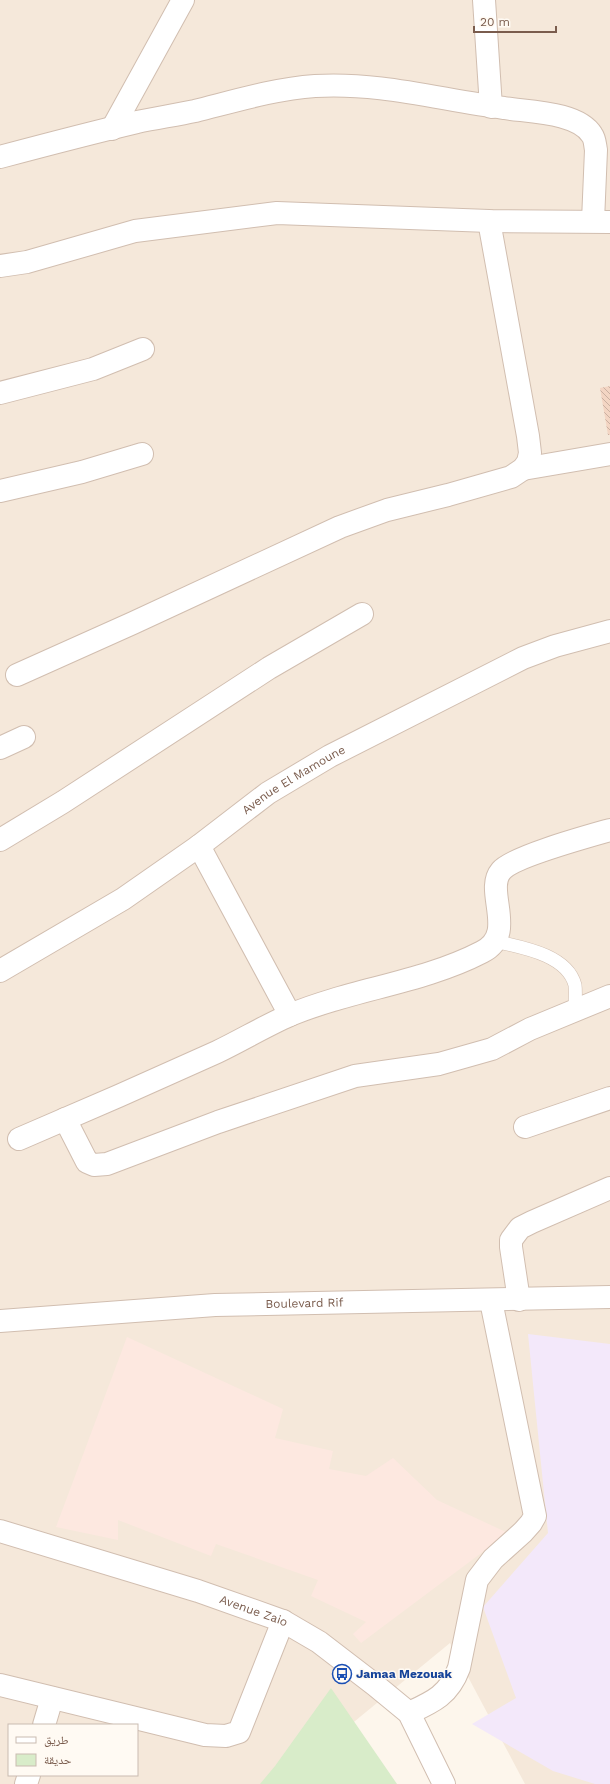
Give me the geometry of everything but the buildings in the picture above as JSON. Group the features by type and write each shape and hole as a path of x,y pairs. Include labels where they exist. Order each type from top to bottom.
{"street":[{"path":"112,129 184,0"},
{"path":"484,0 491,106"},
{"path":"0,157 112,129 280,91 315,86 374,87 414,92 491,106 554,115 576,121 589,131 594,140 602,222 489,221 277,213 135,231 27,262 0,266"},
{"path":"489,221 528,436 529,458 523,469"},
{"path":"0,393 93,368 144,348"},
{"path":"0,491 82,472 142,454"},
{"path":"17,675 340,527 387,510 511,477 523,469 610,454"},
{"path":"0,840 63,802 269,668 362,614"},
{"name":"Avenue El Mamoune","path":"0,971 124,899 199,846 268,793 330,756 523,658 555,646 610,631"},
{"path":"0,748 24,737"},
{"path":"19,1139 220,1050 290,1015 328,1002 462,962 484,951 494,941 500,925 496,884 501,871 510,864 556,847 610,830"},
{"path":"199,846 290,1015"},
{"path":"65,1119 87,1162 94,1165 107,1164 218,1122 355,1076 439,1064 492,1049 575,1010 610,996"},
{"path":"525,1126 610,1098"},
{"path":"519,1300 511,1247 511,1240 515,1234 532,1222 610,1188"},
{"name":"Boulevard Rif","path":"0,1321 215,1305 610,1298"},
{"path":"409,1713 442,1696 454,1682 459,1668 477,1580 493,1559 524,1532 531,1524 535,1516 491,1301"},
{"name":"Avenue Zaio","path":"0,1531 175,1584 283,1621 319,1642 409,1713 444,1784"},
{"path":"0,1684 205,1735 226,1736 239,1732 283,1621"},
{"path":"44,1724 52,1698"}],"lane":[{"path":"494,941 522,947 540,953 557,961 567,969 574,985 575,1010"}],"shaded area":[{"path":"0,0 610,0 610,1784 525,1784 450,1643 282,1781 270,1784 0,1784"},
{"path":"528,1334 610,1344 610,1784 595,1784 553,1771 472,1724 516,1698 483,1607 548,1533"},
{"path":"127,1337 283,1409 275,1438 333,1451 329,1469 366,1476 393,1458 437,1500 508,1533 361,1643 353,1634 366,1622 311,1596 318,1580 216,1544 211,1556 118,1520 118,1540 56,1527"}],"green space":[{"path":"331,1688 397,1784 260,1784 275,1766"}],"place":[{"name":"Jamaa Mezouak","path":"342,1674"}]}
